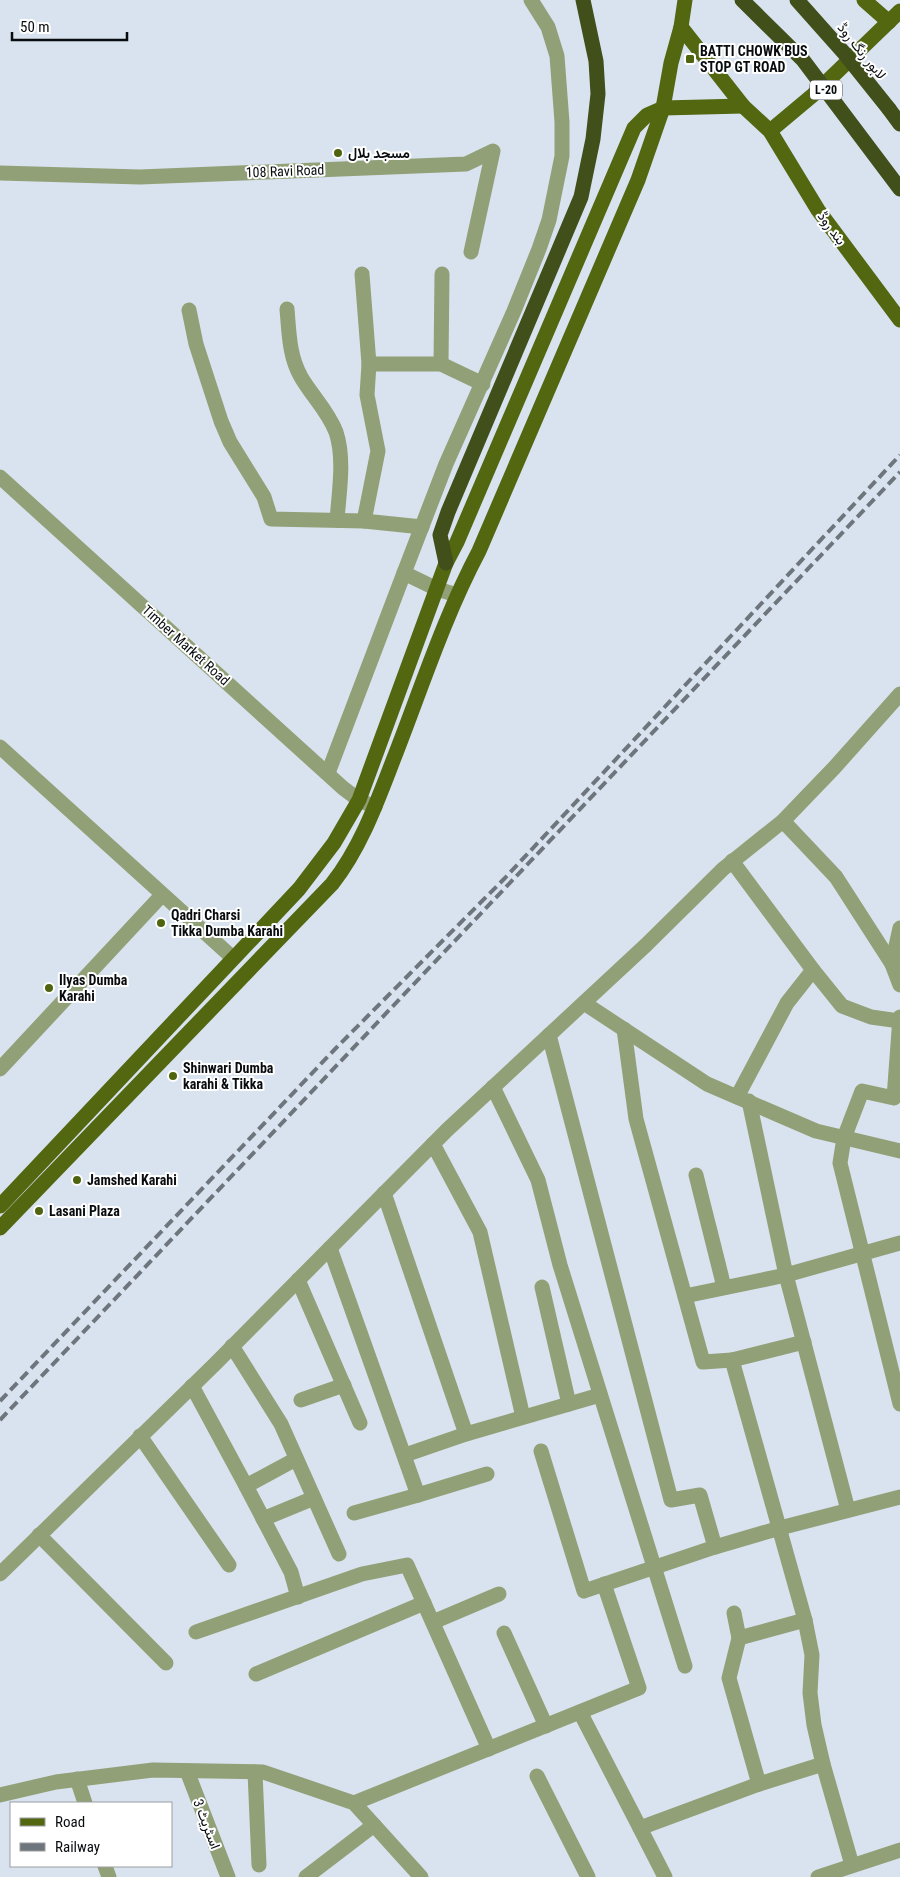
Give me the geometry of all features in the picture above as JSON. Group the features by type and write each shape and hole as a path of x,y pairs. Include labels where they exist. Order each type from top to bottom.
{"highway":[{"path":"446,564 440,535 581,197 593,139 598,94 596,62 583,0"},
{"name":"L-20","path":"742,0 803,60 843,110 900,189"},
{"name":"لاہور رنگ روڈ","path":"797,0 845,54 900,124"}],"main road":[{"path":"0,1228 332,884 352,854 375,808 457,595 478,551 638,180 663,108 685,0"},
{"path":"770,131 813,95 894,16 864,0"},
{"name":"بند روڈ","path":"681,27 743,106 770,131 818,210 900,320"},
{"path":"0,1206 299,889 334,843 358,800 446,564 634,128 647,115 663,108 743,106"},
{"path":"440,535 478,551"}],"street":[{"path":"328,773 446,464 483,384 539,249 549,220 562,156 562,122 557,56 548,26 531,0"},
{"name":"108 Ravi Road","path":"0,173 140,177 466,164 493,151 471,252"},
{"path":"362,274 369,364 367,395 378,451 364,521"},
{"path":"441,364 442,274"},
{"path":"287,309 290,346 300,375 328,414 336,433 340,450 337,520"},
{"path":"189,310 196,344 221,421 230,442 264,497 271,519 364,521 422,527"},
{"path":"369,364 441,364 483,384"},
{"name":"Timber Market Road","path":"0,477 358,800 375,808"},
{"path":"404,573 457,595"},
{"path":"0,1574 192,1386 433,1144 732,861 783,821 834,768 900,694"},
{"path":"1,749 233,958"},
{"path":"783,821 836,877 892,964 900,985"},
{"path":"732,861 842,1006 871,1017 900,1019 894,1098 862,1091 844,1138 840,1163 900,1404"},
{"path":"0,1069 162,895"},
{"path":"892,964 900,928"},
{"path":"813,970 787,1003 743,1099 786,1275 848,1510"},
{"path":"584,1003 707,1084 816,1131 900,1151"},
{"path":"624,1029 636,1119 703,1362 732,1360 804,1342"},
{"path":"549,1035 671,1500 700,1495 715,1547"},
{"path":"493,1087 538,1180 560,1264 685,1666"},
{"path":"433,1144 480,1232 523,1417"},
{"path":"696,1175 724,1287"},
{"path":"384,1193 466,1434"},
{"path":"686,1296 786,1275 900,1243"},
{"path":"330,1248 418,1495"},
{"path":"298,1280 360,1423"},
{"path":"542,1287 569,1404"},
{"path":"232,1346 281,1424 339,1554"},
{"path":"732,1360 805,1620 812,1655 810,1693 814,1725 823,1764 852,1865"},
{"path":"301,1400 344,1385"},
{"path":"192,1386 291,1572 298,1597"},
{"path":"405,1455 466,1434 600,1395"},
{"path":"140,1436 228,1565"},
{"path":"541,1451 584,1591 715,1547 900,1497"},
{"path":"246,1486 296,1459"},
{"path":"354,1513 487,1474"},
{"path":"263,1519 314,1498"},
{"path":"39,1535 166,1663"},
{"path":"196,1632 362,1574 407,1565 489,1749"},
{"path":"354,1803 639,1688 604,1584"},
{"path":"433,1622 499,1594"},
{"path":"256,1674 424,1603"},
{"path":"734,1613 739,1638 729,1678 760,1784"},
{"path":"739,1638 805,1620"},
{"path":"504,1633 546,1726"},
{"path":"580,1712 665,1877"},
{"path":"640,1828 760,1784 823,1764"},
{"path":"0,1795 56,1782 153,1770 263,1772 354,1803 421,1877"},
{"name":"اسٹریٹ 3","path":"187,1770 228,1877"},
{"path":"255,1772 259,1865"},
{"path":"537,1776 588,1877"},
{"path":"76,1779 85,1802"},
{"path":"306,1877 374,1825"},
{"path":"818,1877 900,1850"}],"railway":[{"path":"0,1401 336,1048 505,878 900,455"},
{"path":"0,1420 900,472"}],"place":[{"name":"BATTI CHOWK BUS STOP GT ROAD","path":"690,59"},
{"name":"مسجد بلال","path":"338,153"},
{"name":"Qadri Charsi Tikka Dumba Karahi","path":"161,923"},
{"name":"Ilyas Dumba Karahi","path":"49,988"},
{"name":"Shinwari Dumba karahi & Tikka","path":"173,1076"},
{"name":"Jamshed Karahi","path":"77,1180"},
{"name":"Lasani Plaza","path":"39,1211"}]}
